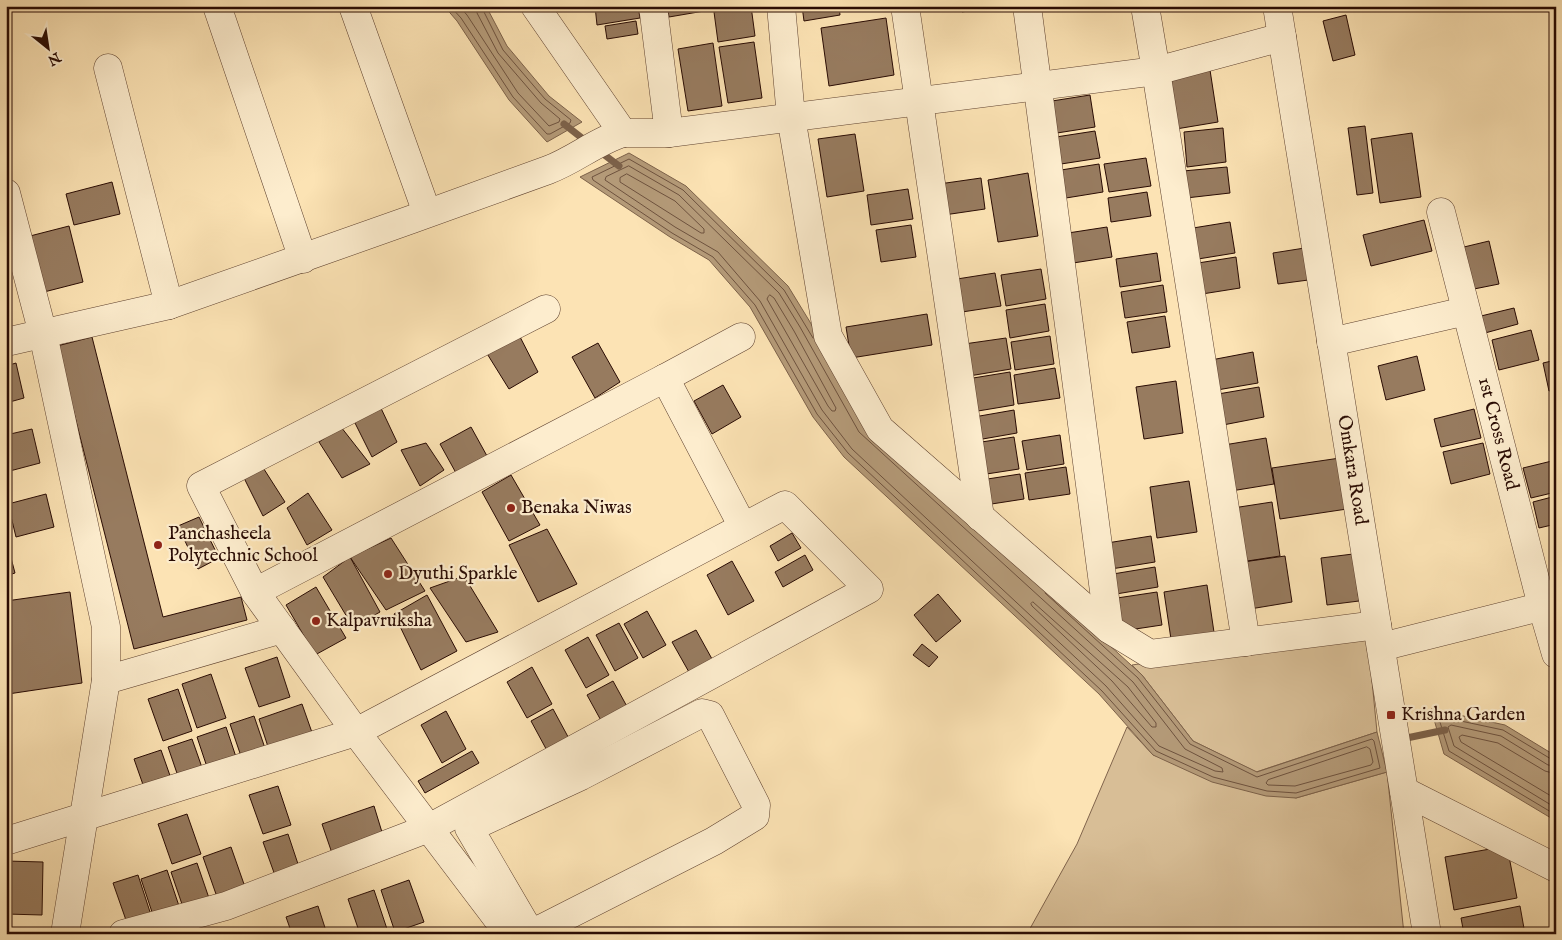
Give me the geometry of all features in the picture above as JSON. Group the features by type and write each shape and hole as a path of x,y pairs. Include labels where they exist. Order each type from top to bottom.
{"street":[{"path":"217,6 303,258"},
{"path":"353,6 427,213"},
{"path":"535,6 616,135"},
{"path":"652,6 669,133"},
{"path":"781,6 791,117 828,336 880,429 1109,629 1150,654 1246,642 1379,636 1549,605"},
{"path":"905,6 980,517"},
{"path":"1027,6 1109,629"},
{"path":"1145,6 1246,642"},
{"name":"Omkara Road","path":"1277,6 1427,934"},
{"path":"6,342 169,305 553,168 616,135 669,133 1156,71 1282,38"},
{"path":"108,68 169,305"},
{"path":"6,192 9,220 43,334 106,628 106,680 65,934"},
{"name":"1st Cross Road","path":"1441,212 1466,311 1549,605 1556,654"},
{"path":"509,934 356,732 255,592 201,486 546,309"},
{"path":"1331,342 1466,311"},
{"path":"255,592 741,337"},
{"path":"665,378 742,527"},
{"path":"6,841 356,732 785,504 869,589 430,828 226,906 123,934"},
{"path":"106,680 282,629"},
{"path":"702,713 710,715 756,805 755,816 714,841 531,934 470,828 581,776 702,713"},
{"path":"1402,782 1556,868"}],"shaded area":[{"path":"1367,630 1377,732 1256,772 1193,741 1142,675 1132,665"},
{"path":"1127,727 1153,755 1296,798 1387,772 1404,934 1027,934 1077,844"}],"water":[{"path":"444,6 486,6 507,46 549,96 582,122 547,142 509,100 457,21"},
{"path":"629,153 686,186 788,286 867,424 1142,675 1193,741 1257,772 1377,732 1387,772 1296,798 1266,796 1212,782 1153,755 1099,694 844,457 813,417 750,307 709,260 670,237 580,177"},
{"path":"1431,709 1505,725 1556,756 1556,821 1444,754"}],"building":[{"path":"595,6 638,6 640,18 597,25"},
{"path":"667,6 709,6 710,10 669,17"},
{"path":"751,6 755,36 718,42 714,12"},
{"path":"802,6 839,6 840,15 804,21"},
{"path":"961,6 997,6 962,12"},
{"path":"1346,15 1355,55 1333,61 1323,21"},
{"path":"886,18 894,75 829,86 821,28"},
{"path":"636,21 638,34 607,39 605,26"},
{"path":"754,42 762,98 728,103 719,47"},
{"path":"713,43 722,106 688,111 678,49"},
{"path":"1210,70 1218,122 1176,129 1168,76"},
{"path":"1090,95 1095,127 1057,133 1052,101"},
{"path":"1365,126 1373,193 1357,195 1348,128"},
{"path":"1223,128 1226,162 1187,167 1184,132"},
{"path":"1095,131 1100,158 1061,164 1056,137"},
{"path":"1412,133 1421,197 1380,203 1371,139"},
{"path":"855,134 864,191 827,197 818,139"},
{"path":"1146,158 1151,186 1109,192 1104,164"},
{"path":"1099,164 1103,192 1066,198 1061,170"},
{"path":"1227,167 1230,193 1186,198 1183,171"},
{"path":"1028,173 1038,236 998,242 988,180"},
{"path":"981,178 985,209 944,215 939,184"},
{"path":"112,182 120,214 74,225 66,194"},
{"path":"908,189 913,219 871,225 867,195"},
{"path":"1147,192 1151,216 1111,222 1108,198"},
{"path":"1424,220 1432,251 1371,266 1363,235"},
{"path":"1230,222 1235,253 1198,259 1193,228"},
{"path":"911,225 916,257 881,262 876,230"},
{"path":"69,226 83,282 44,292 30,236"},
{"path":"1107,227 1112,257 1073,263 1068,233"},
{"path":"1489,241 1499,284 1474,289 1464,247"},
{"path":"1311,247 1316,279 1278,284 1273,253"},
{"path":"1157,253 1161,281 1120,287 1116,259"},
{"path":"1236,257 1240,288 1202,294 1198,263"},
{"path":"1041,269 1046,299 1006,306 1001,275"},
{"path":"995,273 1001,306 962,312 957,279"},
{"path":"1163,285 1167,312 1125,318 1121,292"},
{"path":"1045,304 1049,331 1010,338 1006,310"},
{"path":"1514,308 1518,324 1485,333 1481,316"},
{"path":"927,314 932,345 851,358 846,327"},
{"path":"1165,316 1170,347 1132,353 1127,322"},
{"path":"1531,330 1539,360 1499,370 1492,340"},
{"path":"517,331 538,372 509,389 486,352"},
{"path":"1050,336 1054,364 1015,370 1011,342"},
{"path":"92,337 163,617 241,597 247,620 134,649 57,346"},
{"path":"1006,338 1011,369 969,376 964,344"},
{"path":"598,343 620,382 595,398 572,357"},
{"path":"1253,352 1258,383 1217,390 1211,360"},
{"path":"1417,356 1425,390 1386,400 1378,366"},
{"path":"1556,360 1556,389 1549,391 1543,363"},
{"path":"16,363 24,398 6,403 6,366"},
{"path":"1055,368 1060,398 1018,404 1014,375"},
{"path":"1010,372 1014,405 972,412 967,379"},
{"path":"1176,381 1183,433 1144,439 1136,387"},
{"path":"723,385 741,417 712,434 694,401"},
{"path":"1259,387 1264,417 1223,425 1218,394"},
{"path":"379,404 397,442 372,457 352,417"},
{"path":"1474,409 1481,438 1441,447 1434,419"},
{"path":"1014,410 1017,433 977,440 974,417"},
{"path":"341,427 370,464 342,478 319,442"},
{"path":"471,427 492,465 461,482 440,444"},
{"path":"32,429 40,463 6,472 6,435"},
{"path":"1060,435 1064,464 1027,470 1022,441"},
{"path":"1014,437 1019,469 980,475 975,443"},
{"path":"1266,438 1274,484 1231,491 1224,445"},
{"path":"426,443 444,470 420,486 401,450"},
{"path":"1483,443 1490,474 1451,484 1443,452"},
{"path":"1340,458 1347,509 1280,519 1272,468"},
{"path":"1556,460 1556,492 1531,498 1523,468"},
{"path":"262,466 285,502 263,516 243,476"},
{"path":"1066,467 1070,494 1029,500 1025,473"},
{"path":"1020,474 1024,499 985,505 981,480"},
{"name":"Benaka Niwas","path":"511,475 540,525 509,541 482,492"},
{"path":"1189,481 1197,532 1157,538 1150,487"},
{"path":"308,493 332,530 307,545 287,508"},
{"path":"46,494 54,527 16,537 8,504"},
{"path":"1556,496 1556,524 1539,528 1533,502"},
{"path":"1272,502 1280,556 1241,562 1233,508"},
{"path":"199,517 219,558 198,569 178,526"},
{"path":"547,529 577,584 538,602 509,545"},
{"path":"792,533 801,548 778,561 770,546"},
{"path":"1151,536 1155,562 1111,569 1107,543"},
{"name":"Dyuthi Sparkle","path":"391,538 425,591 386,610 350,557"},
{"path":"6,539 15,573 6,576"},
{"path":"1353,554 1359,601 1327,605 1321,558"},
{"path":"805,555 813,570 783,587 775,572"},
{"path":"1285,556 1292,602 1250,609 1243,562"},
{"path":"350,557 380,612 353,627 323,577"},
{"path":"732,561 754,601 728,615 707,575"},
{"path":"1155,567 1158,587 1116,594 1113,574"},
{"path":"464,576 498,632 466,642 430,588"},
{"path":"1207,585 1215,639 1172,646 1164,592"},
{"name":"Kalpavruksha","path":"316,587 346,638 315,655 286,605"},
{"path":"70,592 82,683 8,694 6,678 6,601"},
{"path":"1157,592 1162,625 1122,631 1117,598"},
{"path":"938,594 961,621 936,642 914,615"},
{"path":"427,595 457,651 421,670 394,614"},
{"path":"647,611 666,645 643,658 624,624"},
{"path":"619,623 638,658 615,671 596,635"},
{"path":"696,630 717,668 694,681 672,642"},
{"path":"588,637 609,675 586,688 565,650"},
{"path":"922,644 938,657 929,667 913,655"},
{"path":"277,657 290,697 259,707 245,668"},
{"path":"532,667 552,704 527,718 507,682"},
{"path":"211,674 226,718 197,728 182,684"},
{"path":"613,681 630,712 604,726 587,695"},
{"path":"178,689 192,731 163,741 148,699"},
{"path":"302,704 315,741 271,756 259,719"},
{"path":"553,709 573,746 551,758 531,721"},
{"path":"446,711 466,749 442,763 421,725"},
{"path":"254,716 267,754 243,762 230,724"},
{"path":"226,727 238,763 209,773 197,737"},
{"path":"192,739 205,776 181,785 168,747"},
{"path":"161,750 174,787 147,796 134,759"},
{"path":"472,751 479,763 425,793 418,781"},
{"path":"278,786 291,825 263,834 249,795"},
{"path":"374,806 385,842 334,859 322,824"},
{"path":"187,814 201,854 172,864 158,824"},
{"path":"288,834 301,873 277,881 263,842"},
{"path":"1507,846 1517,898 1454,910 1445,857"},
{"path":"231,847 245,887 217,897 203,857"},
{"path":"6,861 43,862 42,915 6,914"},
{"path":"197,863 211,904 185,913 171,872"},
{"path":"167,870 180,909 154,918 141,879"},
{"path":"138,875 151,915 127,923 113,883"},
{"path":"409,880 424,922 395,932 381,890"},
{"path":"374,890 388,932 384,934 360,934 348,899"},
{"path":"318,906 327,934 292,934 286,917"},
{"path":"1520,906 1525,934 1464,934 1461,918"}],"waterway":[{"path":"564,124 587,142"},
{"path":"598,150 619,166"},
{"path":"1402,739 1445,730"}],"place":[{"name":"Benaka Niwas","path":"511,508"},
{"name":"Panchasheela Polytechnic School","path":"158,545"},
{"name":"Dyuthi Sparkle","path":"388,574"},
{"name":"Kalpavruksha","path":"316,621"},
{"name":"Krishna Garden","path":"1391,715"}]}
